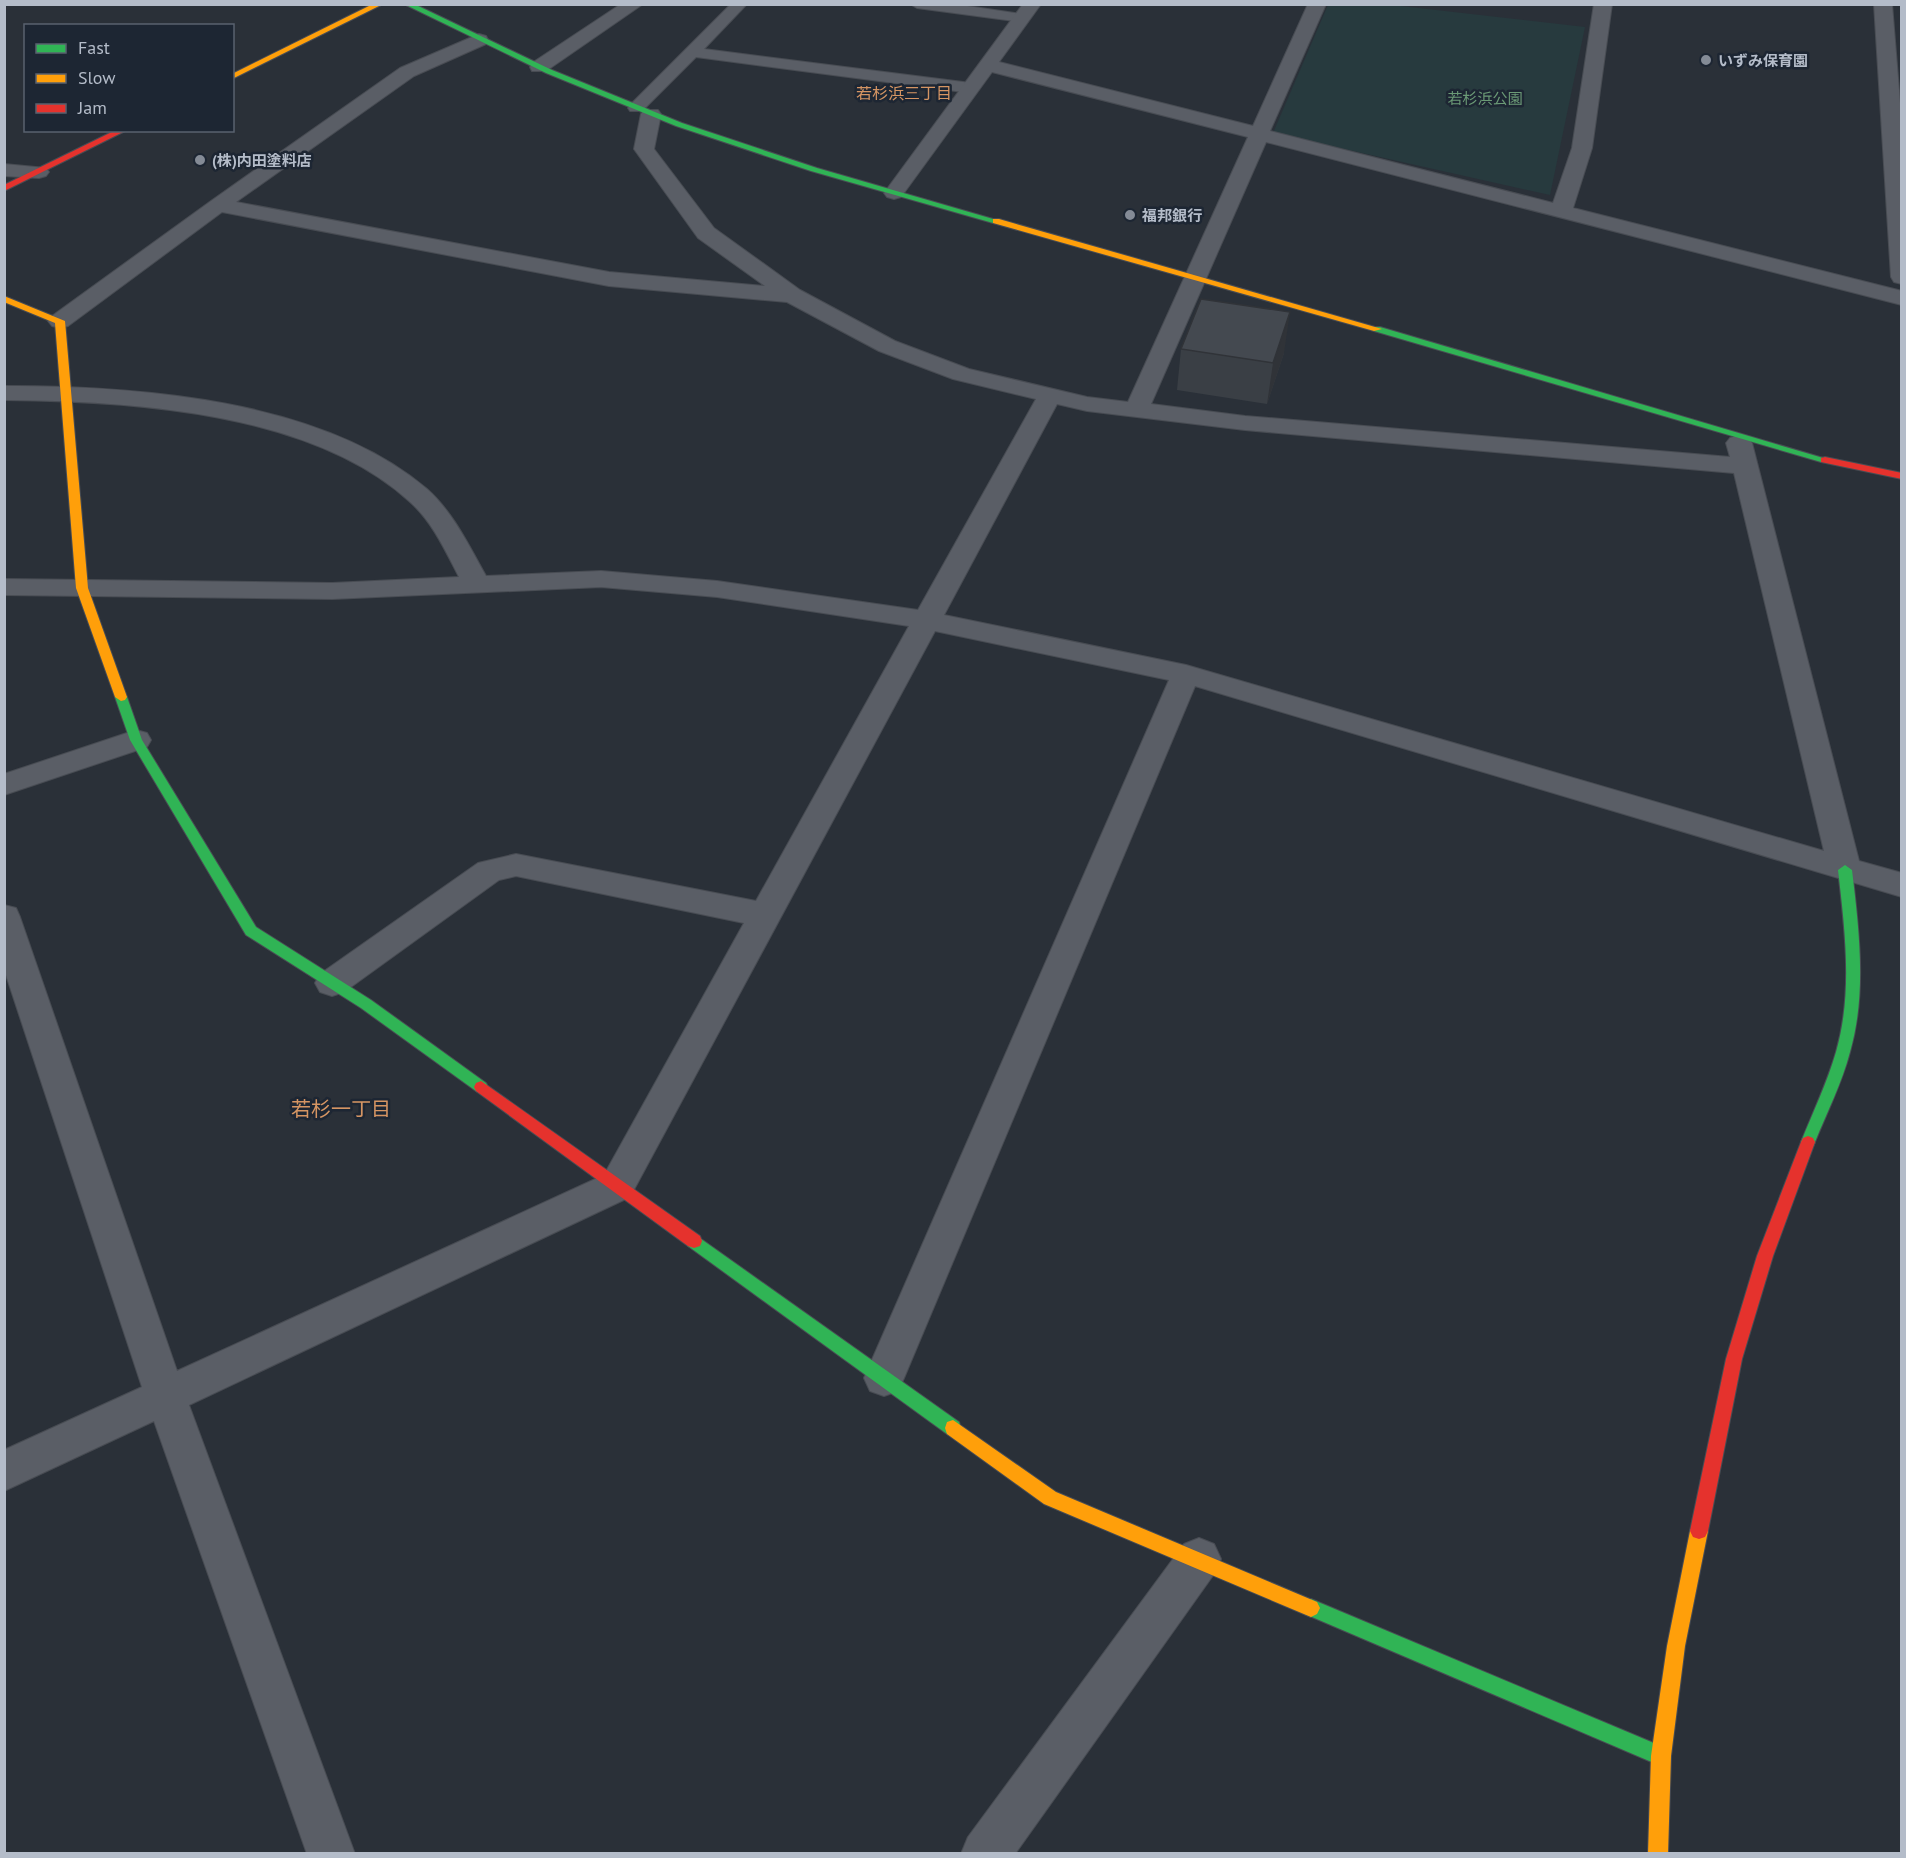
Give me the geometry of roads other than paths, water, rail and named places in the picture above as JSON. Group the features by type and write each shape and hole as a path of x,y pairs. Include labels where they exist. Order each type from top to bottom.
{"street":[{"path":"234,76 380,4"},
{"path":"406,4 479,40 643,111 758,151 894,193 1196,276 1828,461 1902,476"},
{"path":"540,67 634,4"},
{"path":"1136,410 1317,4"},
{"path":"1561,211 1582,148 1603,4"},
{"path":"1883,4 1902,276"},
{"path":"894,193 1027,11"},
{"path":"60,321 218,205 407,72 479,40"},
{"path":"988,65 1902,298"},
{"path":"643,111 644,148 706,233 792,295 886,346 961,374 1087,404 1245,423 1744,466"},
{"path":"4,189 119,132"},
{"path":"4,170 39,172"},
{"path":"218,205 609,279 792,295"},
{"path":"4,299 60,321"},
{"path":"60,321 82,588 136,740 251,931 366,1004 1050,1498 1661,1756"},
{"path":"4,393 66,392 161,402 258,418 298,430 339,447 377,468 417,495 442,522 477,585"},
{"path":"4,1471 617,1186 1050,395"},
{"path":"1658,1854 1661,1756 1676,1646 1734,1359 1765,1256 1843,1051 1852,999 1853,942 1845,870 1737,435"},
{"path":"4,587 332,591 612,580 717,589 925,620 1186,674 1902,885"},
{"path":"884,1378 1186,674"},
{"path":"4,785 136,740"},
{"path":"332,983 489,871 516,865 767,915"},
{"path":"4,916 165,1396 331,1854"},
{"path":"986,1854 1198,1559"}],"lane":[{"path":"643,111 692,52 740,4"},
{"path":"917,4 1027,11"},
{"path":"692,52 971,88"}],"place":[{"name":"いずみ保育園","path":"1706,60"},
{"name":"(株)内田塗料店","path":"200,160"},
{"name":"福邦銀行","path":"1130,215"}],"district":[{"name":"若杉浜三丁目","path":"904,93"},
{"name":"若杉一丁目","path":"341,1109"}],"park label":[{"name":"若杉浜公園","path":"1485,98"}]}
